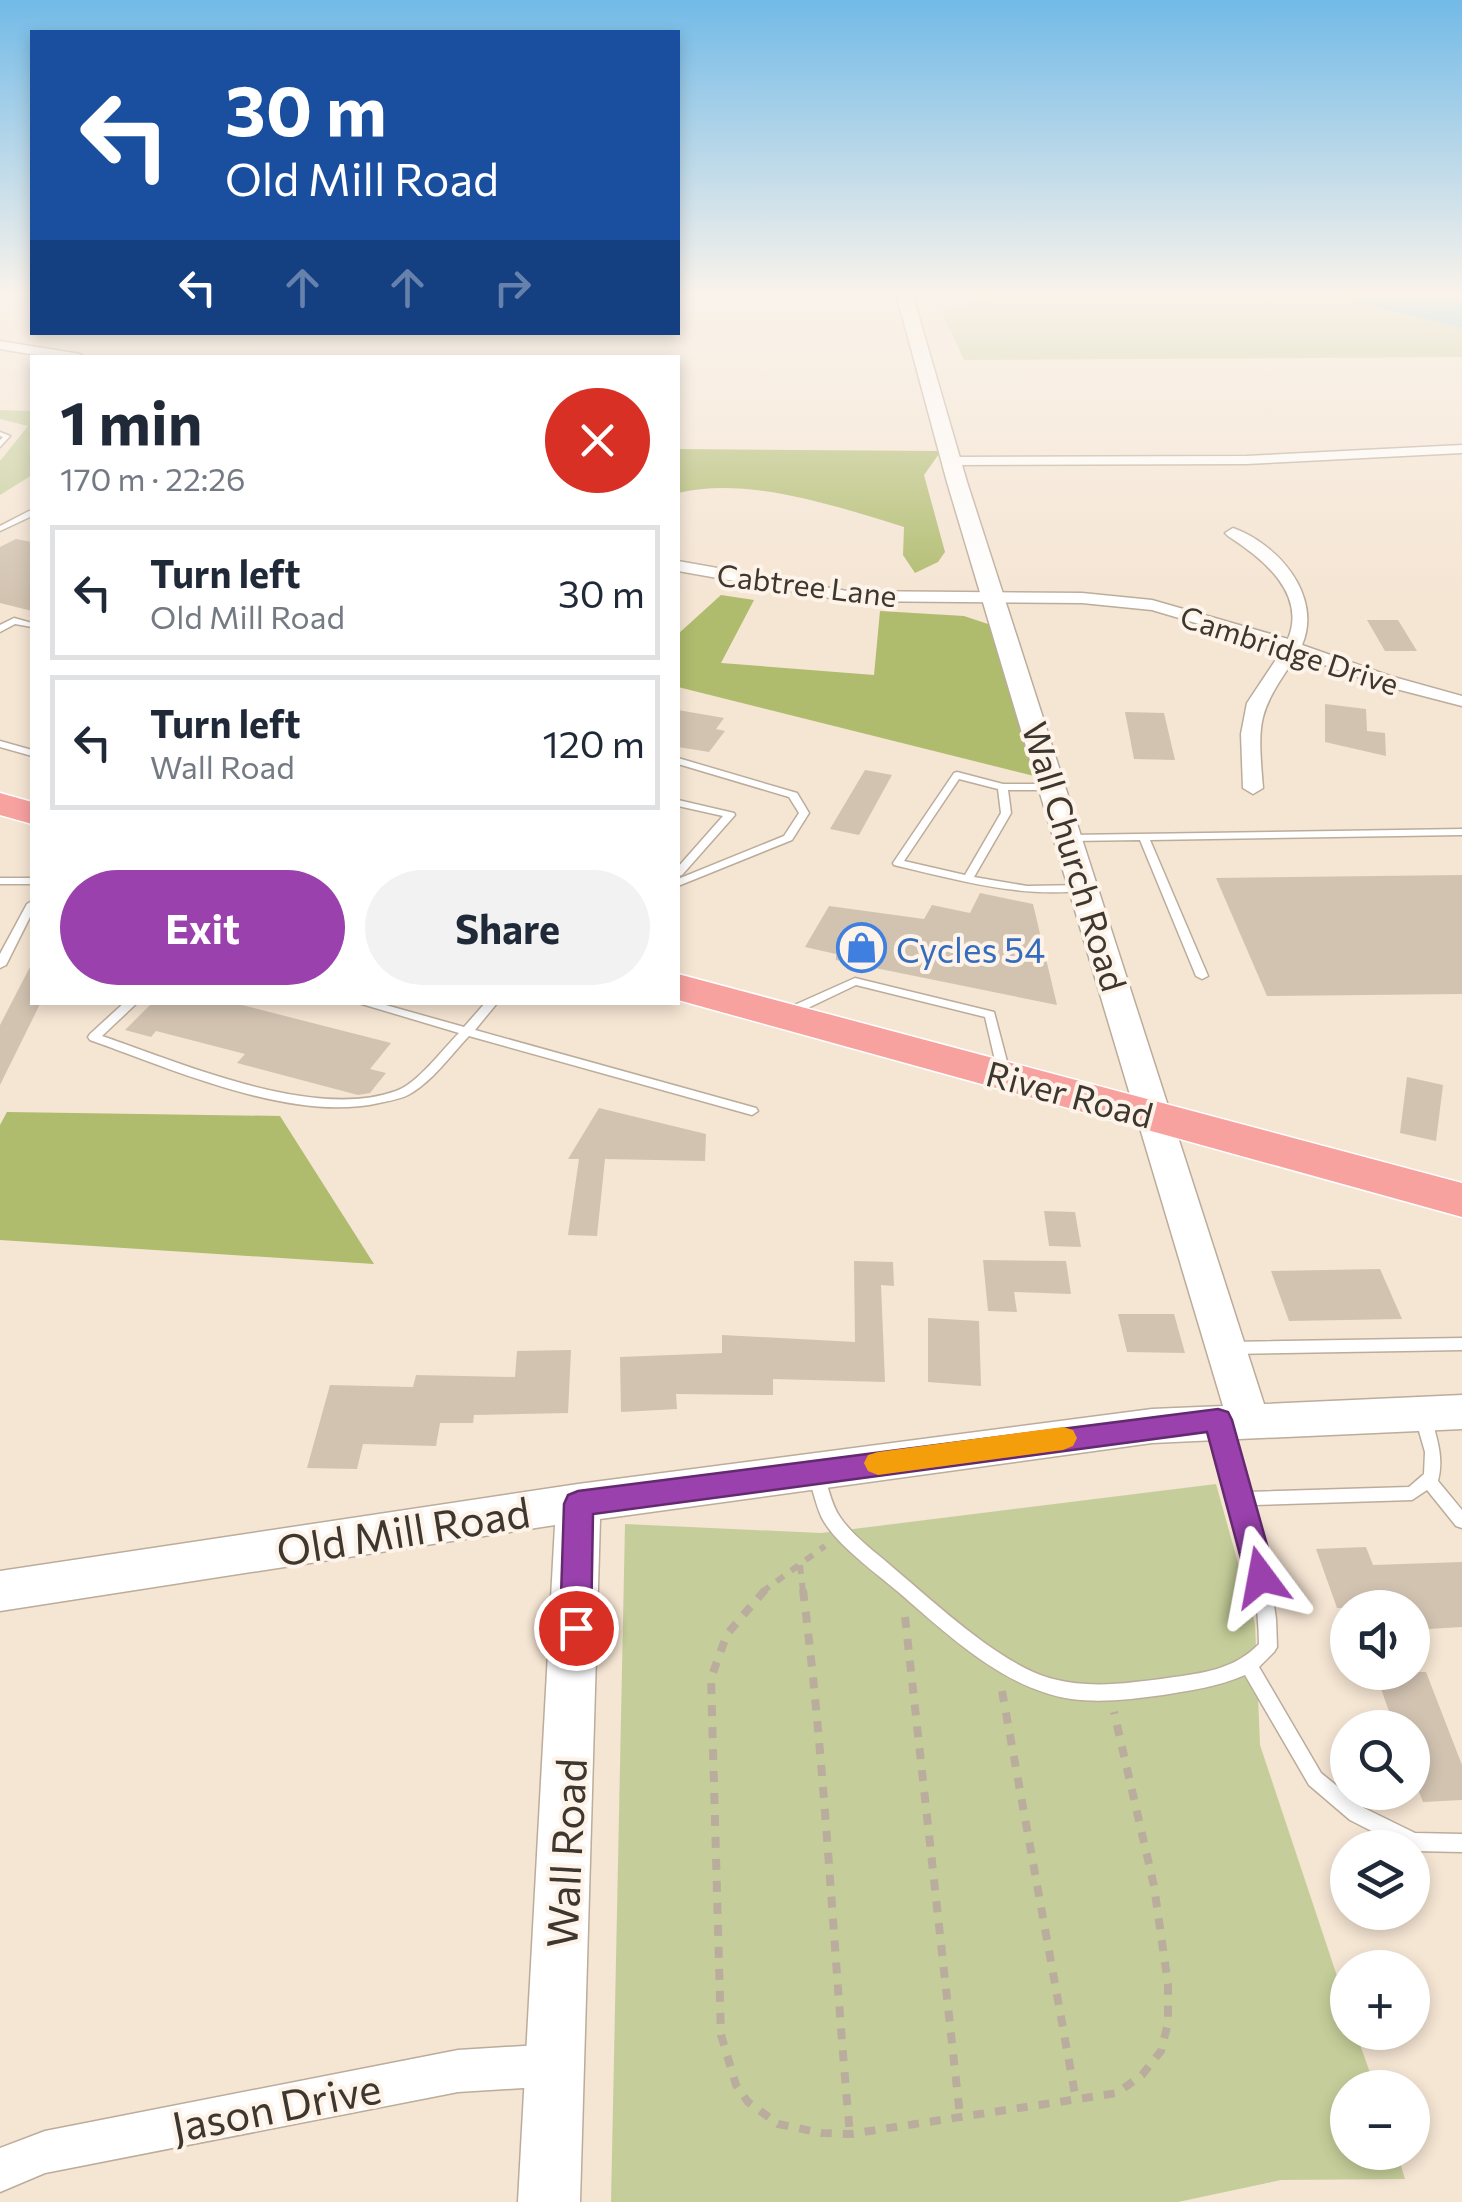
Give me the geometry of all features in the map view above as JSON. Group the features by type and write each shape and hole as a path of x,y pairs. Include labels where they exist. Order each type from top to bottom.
{"highway":[{"path":"0,804 30,812"},
{"name":"River Road","path":"680,988 1462,1200"}],"street":[{"name":"Wall Church Road","path":"933,396 1086,888 1150,1114 1227,1348 1233,1420"},
{"path":"952,461 1246,460 1462,450"},
{"path":"1232,534 1266,556 1299,597 1301,620 1293,649 1262,687 1255,706 1250,733 1253,788"},
{"name":"Cabtree Lane","path":"680,566 802,590 874,598 997,597"},
{"name":"Cambridge Drive","path":"997,597 1148,605 1220,621 1376,679 1462,702"},
{"name":"Old Mill Road","path":"0,1591 814,1472 1233,1420 1442,1412"},
{"name":"Wall Road","path":"548,2202 578,1504"},
{"name":"Jason Drive","path":"0,2170 45,2152 439,2074 556,2065"}],"lane":[{"path":"0,434 8,436 0,444"},
{"path":"0,529 30,514"},
{"path":"0,618 30,625"},
{"path":"0,629 14,621"},
{"path":"0,744 30,752"},
{"path":"680,762 794,795 804,813 788,838 680,881"},
{"path":"1055,787 1003,787 957,776 898,863 1027,889 1086,888"},
{"path":"968,879 1006,813 1003,787"},
{"path":"680,804 730,816 680,871"},
{"path":"1070,838 1462,832"},
{"path":"1144,837 1202,976"},
{"path":"0,881 30,881"},
{"path":"0,964 30,908"},
{"path":"130,1005 94,1037 285,1099 365,1100 402,1094 490,1005"},
{"path":"371,1005 752,1112"},
{"path":"1227,1348 1462,1344"},
{"path":"1242,1499 1412,1493 1428,1480 1442,1412"},
{"path":"814,1472 829,1515 843,1534 1002,1664 1038,1682 1110,1694 1250,1668 1268,1647 1269,1610 1242,1499 1233,1420"},
{"path":"1428,1480 1462,1520"},
{"path":"1250,1668 1316,1779 1357,1814 1414,1842 1462,1844"}],"path":[{"path":"843,1534 753,1597 729,1625 711,1678 721,2035 727,2068 743,2099 768,2123 814,2134 850,2134 1117,2093 1144,2076 1162,2049 1168,2026 1168,1967 1110,1694"},
{"path":"800,1563 818,1710 831,1930 850,2134"},
{"path":"908,1586 904,1604 911,1701 960,2116"},
{"path":"1002,1664 1001,1683 1076,2100"}],"green space":[{"path":"0,410 30,411 30,476 0,495 0,461 28,426 0,419"},
{"path":"680,449 941,451 924,475 945,552 938,562 915,573 903,555 904,527 792,496 733,488 680,493"},
{"path":"721,595 754,600 721,663 874,675 880,611 964,616 991,625 1042,778 680,688 680,632"},
{"path":"7,1112 280,1116 374,1264 0,1240 0,1125"},
{"path":"1216,1484 1255,1624 1260,1745 1330,1955 1330,2050 1362,2050 1369,2070 1330,2070 1330,2170 1402,2170 1405,2179 1281,2180 1178,2202 611,2202 625,1524 821,1533"}],"building":[{"path":"16,539 30,542 30,610 0,603 0,547"},
{"path":"1367,620 1398,620 1417,651 1385,651"},
{"path":"1325,704 1366,709 1367,731 1385,733 1386,756 1325,742"},
{"path":"680,710 724,718 716,729 725,731 709,752 680,747"},
{"path":"1125,712 1164,713 1175,760 1134,759"},
{"path":"865,770 892,775 859,835 830,829"},
{"path":"1462,875 1462,994 1267,996 1216,878"},
{"path":"980,893 1033,904 1057,1005 836,960 836,954 805,947 829,906 924,919 932,905 970,913"},
{"path":"30,967 30,1005 40,1005 0,1085 0,1025"},
{"path":"150,1005 242,1005 391,1043 370,1069 386,1073 370,1093 358,1095 237,1063 245,1054 156,1031 151,1037 125,1030"},
{"path":"1407,1077 1443,1085 1436,1141 1400,1133"},
{"path":"599,1108 706,1134 705,1161 605,1159 597,1236 568,1235 579,1159 568,1159"},
{"path":"1044,1211 1075,1212 1081,1247 1049,1246"},
{"path":"983,1260 1066,1261 1071,1294 1014,1292 1017,1312 988,1311"},
{"path":"854,1261 893,1262 894,1286 881,1285 885,1382 773,1379 773,1395 676,1394 677,1409 621,1412 620,1357 722,1353 722,1335 855,1342"},
{"path":"1380,1269 1402,1319 1289,1321 1271,1271"},
{"path":"1118,1314 1174,1314 1185,1353 1127,1352"},
{"path":"928,1318 979,1321 981,1386 928,1382"},
{"path":"571,1350 568,1413 474,1415 473,1423 440,1423 436,1446 363,1444 357,1469 307,1468 330,1385 413,1387 416,1375 515,1377 517,1351"},
{"path":"1366,1547 1373,1565 1462,1562 1462,1627 1430,1629 1430,1590 1331,1590 1316,1549"},
{"path":"1430,1682 1462,1765 1462,1800 1430,1802 1430,1710 1389,1710 1381,1690 1430,1690"}],"slow traffic":[{"path":"878,1463 1063,1438"}],"place":[{"name":"Cycles 54","path":"861,948"}],"route":[{"path":"576,1628 578,1504 1218,1420 1261,1577"}]}
